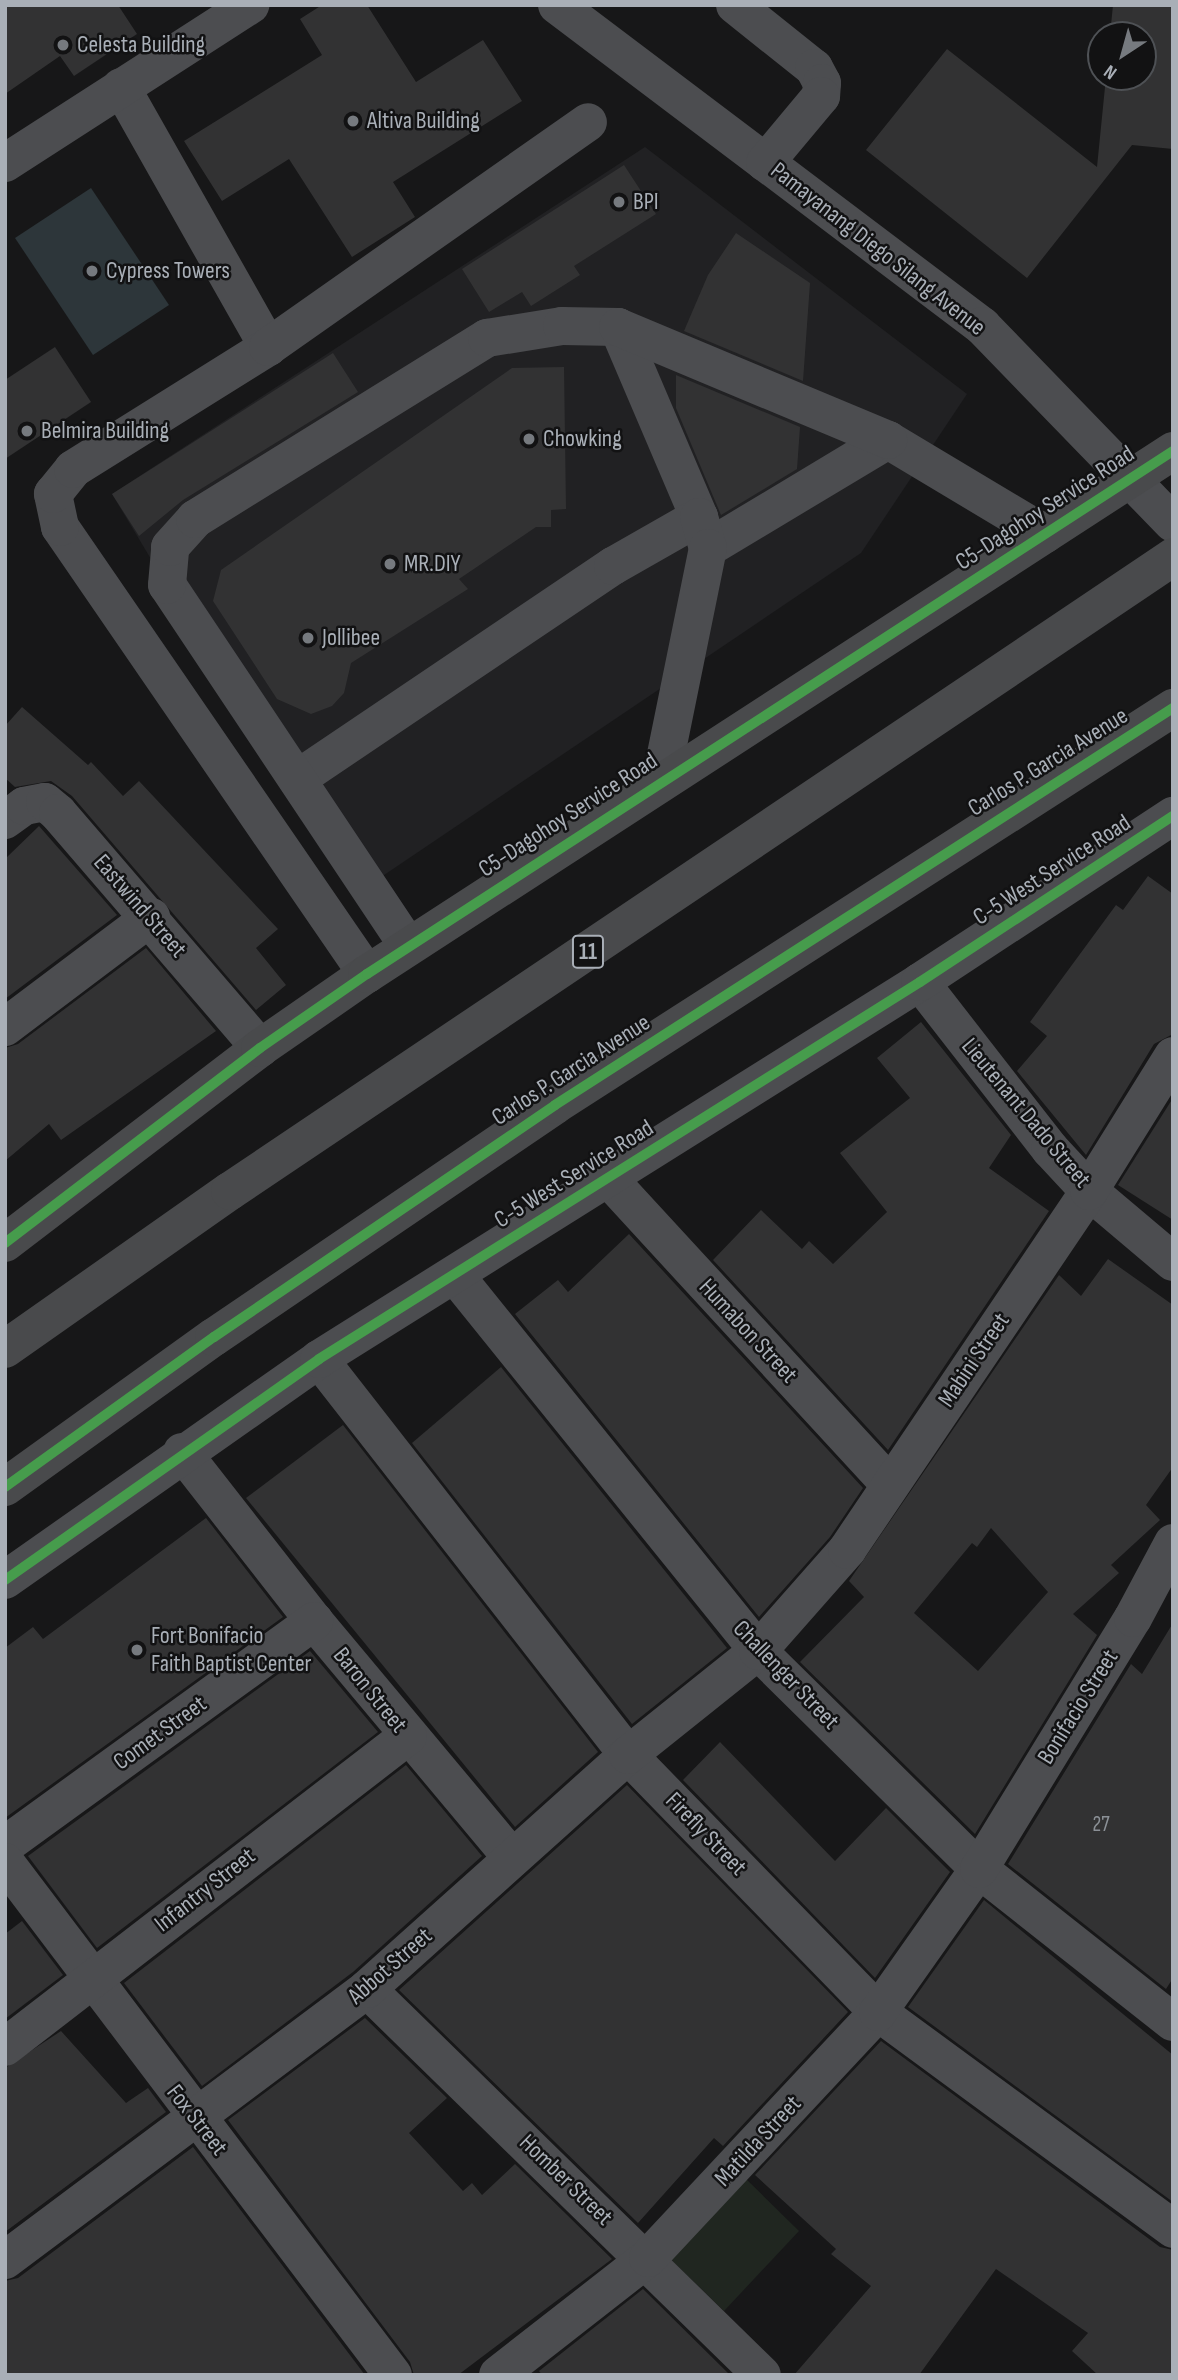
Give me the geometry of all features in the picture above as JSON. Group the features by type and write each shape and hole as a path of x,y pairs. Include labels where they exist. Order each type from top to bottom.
{"main road":[{"name":"C5-Dagohoy Service Road","path":"5,1243 260,1048 366,974 661,779 1173,451"},
{"name":"11","path":"5,1349 230,1191 1173,557"},
{"name":"Carlos P. Garcia Avenue","path":"5,1487 214,1337 555,1105 1173,708"}],"street":[{"path":"5,163 250,5"},
{"name":"Pamayanang Diego Silang Avenue","path":"557,5 982,326 1173,523"},
{"path":"736,5 814,68 822,82 821,96 765,163"},
{"path":"121,87 268,347"},
{"path":"366,974 60,527 53,494 73,469 268,347 588,122"},
{"path":"408,946 167,585 170,547 195,519 487,338 562,326 618,327 888,440 1045,534"},
{"path":"618,327 703,533 661,779"},
{"path":"297,779 614,566 703,533 888,440"},
{"name":"Eastwind Street","path":"5,820 24,806 45,802 150,917 260,1048"},
{"name":"C-5 West Service Road","path":"5,1580 183,1452 319,1359 920,982 1173,816"},
{"path":"5,1027 150,917"},
{"name":"Lieutenant Dado Street","path":"920,982 1089,1191 1173,1262"},
{"name":"Mabini Street","path":"758,1651 847,1550 1089,1191 1173,1056"},
{"name":"Humabon Street","path":"607,1177 890,1485"},
{"name":"Challenger Street","path":"455,1275 758,1651 979,1869 1173,2022"},
{"name":"Firefly Street","path":"319,1359 628,1755 878,2012 1173,2229"},
{"name":"Baron Street","path":"183,1452 314,1622 512,1858"},
{"name":"Bonifacio Street","path":"979,1869 1133,1618 1173,1543"},
{"name":"Comet Street","path":"5,1845 314,1622"},
{"name":"Abbot Street","path":"5,2260 367,1989 628,1755 758,1651"},
{"name":"Infantry Street","path":"5,2047 408,1736"},
{"name":"Fox Street","path":"5,1862 90,1981 393,2375"},
{"name":"Matilda Street","path":"498,2375 648,2258 878,2012 979,1869"},
{"name":"Homber Street","path":"367,1989 648,2258 762,2375"}],"shaded area":[{"path":"645,147 967,394 861,553 353,896 112,494"},
{"name":"Cypress Towers","path":"91,188 169,305 93,355 15,238"},
{"path":"741,2174 799,2231 724,2311 664,2253"}],"building":[{"name":"Celesta Building","path":"5,5 118,5 137,34 74,76 60,56 5,94"},
{"name":"Altiva Building","path":"322,5 367,5 416,82 483,40 522,101 393,182 415,217 352,257 289,159 222,201 184,141 322,55 300,19"},
{"path":"1113,5 1173,5 1173,149 1132,145 1027,278 866,150 947,49 1097,167 1105,91 1157,91 1157,21 1111,21"},
{"path":"624,165 656,214 574,266 580,275 531,306 522,292 489,312 462,269"},
{"path":"736,233 810,283 803,381 684,331 708,275"},
{"name":"Belmira Building","path":"55,347 91,402 5,459 5,380"},
{"path":"333,353 358,392 183,500 139,536 112,494"},
{"path":"564,367 566,509 551,510 551,527 536,527 459,579 468,589 351,663 344,693 332,706 311,714 277,699 213,601 221,570 512,368"},
{"path":"676,375 800,427 797,469 721,515 676,408"},
{"path":"22,707 88,765 91,762 123,796 139,781 278,929 256,948 286,985 256,1010 72,796 51,781 15,787 5,778 5,726"},
{"path":"39,826 117,915 5,999 5,859"},
{"path":"1148,876 1173,894 1173,1034 1154,1044 1086,1155 1017,1071 1047,1036 1030,1022 1116,905 1123,910"},
{"path":"146,948 216,1031 61,1140 49,1124 5,1161 5,1048 18,1044"},
{"path":"921,1022 1011,1135 989,1168 1049,1211 888,1450 713,1260 761,1210 802,1249 809,1241 833,1264 887,1212 840,1153 910,1098 877,1058"},
{"path":"1173,1098 1173,1220 1118,1185"},
{"path":"629,1234 863,1488 830,1537 759,1617 515,1314 558,1280 568,1292"},
{"path":"1108,1259 1173,1305 1173,1467 1146,1505 1160,1520 1111,1565 1119,1573 1073,1614 1097,1635 975,1834 800,1662 864,1597 849,1581 1059,1275 1081,1296","holes":["991,1528 1048,1592 978,1671 914,1613 972,1543 977,1547"]},
{"path":"501,1367 727,1648 632,1724 412,1443"},
{"path":"343,1425 598,1752 515,1827 246,1498"},
{"path":"206,1518 283,1617 5,1818 5,1648 33,1627 43,1639"},
{"path":"1173,1623 1173,1978 1166,1989 1008,1864 1131,1664 1142,1674"},
{"path":"310,1651 378,1732 97,1948 28,1856"},
{"path":"720,1742 835,1861 886,1808 950,1872 875,1978 683,1780"},
{"path":"406,1765 482,1856 353,1972 202,2086 124,1983"},
{"path":"627,1785 848,2012 723,2146 714,2138 638,2223 399,1990"},
{"path":"984,1900 1173,2055 1173,2202 908,2007"},
{"path":"22,1921 63,1975 5,2019 5,1934"},
{"path":"365,2018 447,2098 409,2133 463,2191 472,2183 482,2195 515,2164 612,2259 458,2375 414,2375 410,2362 228,2120"},
{"path":"61,2031 126,2103 148,2088 166,2112 5,2232 5,2068"},
{"path":"881,2041 1160,2247 1173,2250 1173,2375 1098,2375 1072,2351 1088,2333 996,2269 919,2375 794,2375 871,2286 831,2254 836,2249 755,2175"},
{"path":"193,2147 365,2375 5,2375 5,2281 18,2278"},
{"path":"643,2289 730,2375 542,2375 539,2371"}],"cycle path":[{"path":"5,1243 260,1048 367,974 1173,451"},
{"path":"5,1487 214,1337 555,1105 1173,708"},
{"path":"5,1580 319,1359 920,982 1173,816"}],"place":[{"name":"Celesta Building","path":"63,45"},
{"name":"Altiva Building","path":"353,121"},
{"name":"BPI","path":"619,202"},
{"name":"Cypress Towers","path":"92,271"},
{"name":"Belmira Building","path":"27,431"},
{"name":"Chowking","path":"529,439"},
{"name":"MR.DIY","path":"390,564"},
{"name":"Jollibee","path":"308,638"},
{"name":"Fort Bonifacio Faith Baptist Center","path":"137,1650"}]}
